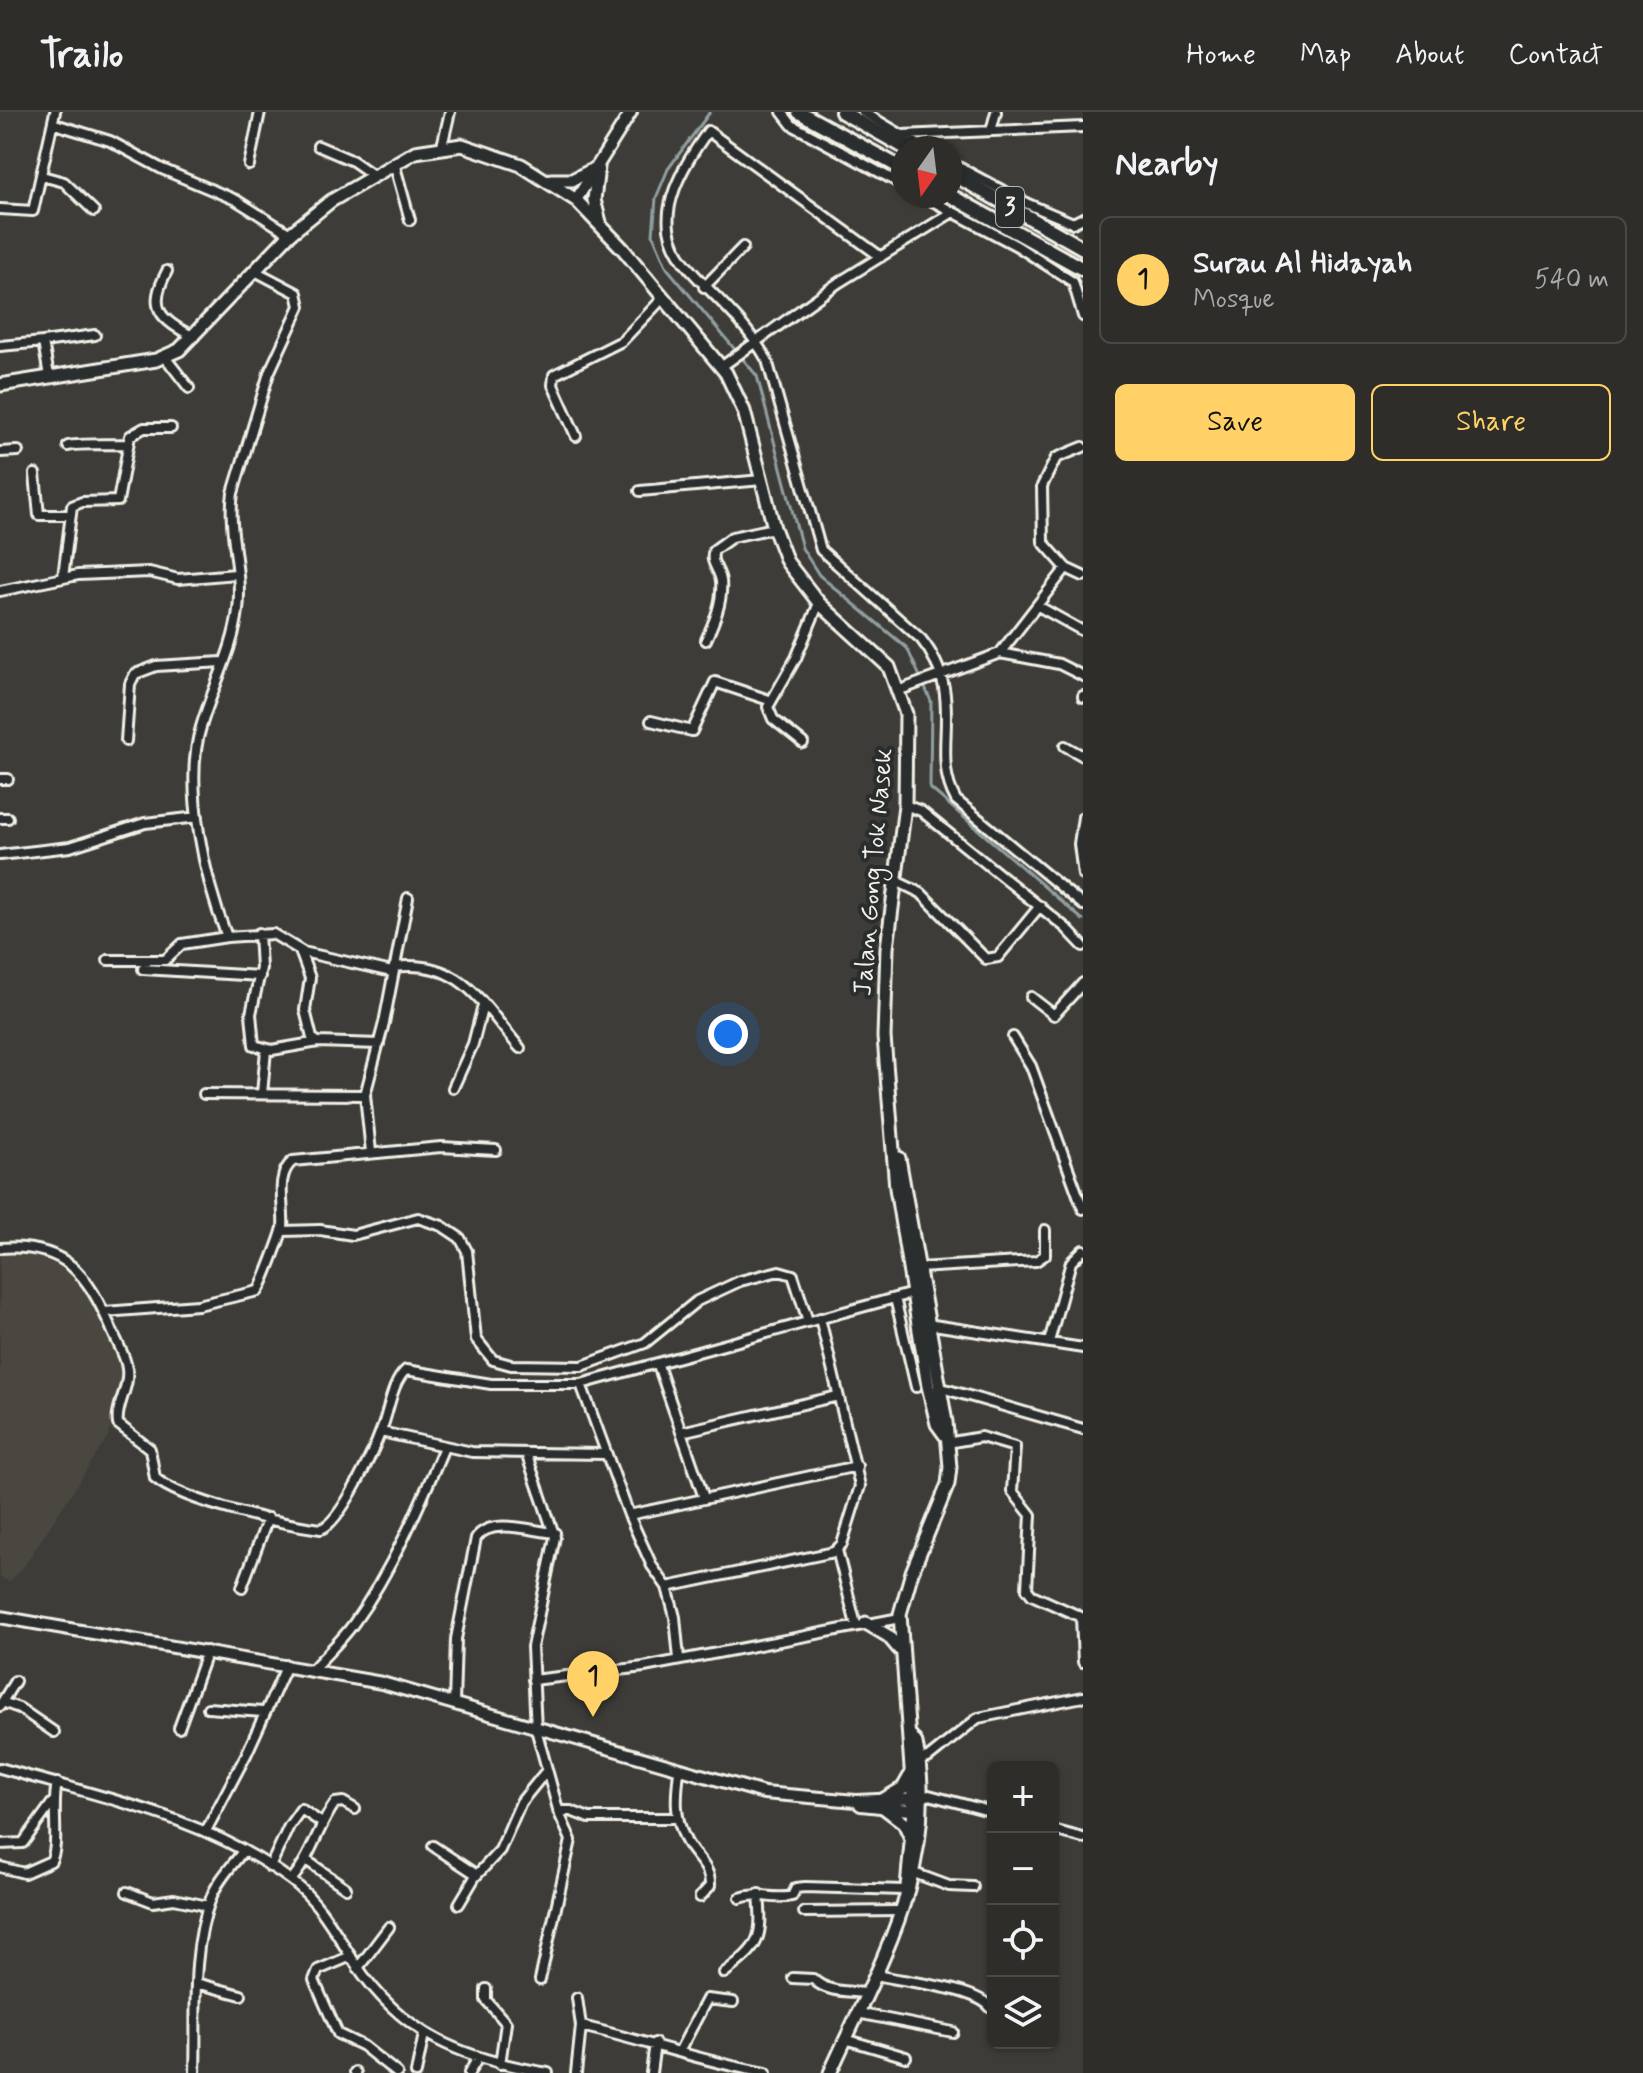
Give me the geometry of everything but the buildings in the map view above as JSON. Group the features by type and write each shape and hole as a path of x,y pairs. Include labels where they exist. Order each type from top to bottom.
{"main road":[{"path":"799,112 891,162"},
{"path":"842,112 891,140"},
{"name":"Jalan Gong Tok Nasek","path":"0,385 165,357 195,338 290,234 331,201 373,175 394,163 442,146 462,145 498,155 576,200 664,297 721,367 744,411 774,528 793,573 819,603 880,657 900,690 908,728 905,805 883,1017 894,1173 928,1387 937,1424 946,1439 948,1484 912,1572 900,1618 900,1650 911,1736 911,1774 918,1804 905,1894 900,1917 876,1975 830,2073"},
{"path":"546,180 572,180 598,167"},
{"path":"598,167 594,200 600,224"},
{"name":"3","path":"963,180 1083,248"},
{"path":"963,203 1082,268"},
{"name":"Jalan Gong Tok Nasek","path":"891,1128 897,1143 927,1324 928,1387"},
{"path":"919,1274 913,1293 923,1303"},
{"path":"861,1624 888,1636 900,1650"},
{"name":"Jalan Gong Tok Nasek","path":"905,1894 914,1873 918,1804 919,1760 916,1743 911,1736"},
{"path":"911,1774 903,1788 884,1803 904,1823 912,1840"}],"street":[{"path":"0,209 24,213 33,211 55,124 55,112"},
{"path":"249,165 260,112"},
{"path":"442,146 450,112"},
{"path":"576,200 631,112"},
{"path":"782,112 792,125 891,179"},
{"path":"863,112 902,135 1083,127"},
{"path":"991,131 996,112"},
{"path":"55,124 99,137 236,200 290,234"},
{"path":"881,257 708,131 674,183 668,217 670,233 683,262 752,342 778,390 800,485 821,550 921,639 948,709 945,775 956,800 1083,905"},
{"path":"318,146 353,161 373,175"},
{"path":"394,163 410,220"},
{"path":"963,169 1028,204 1073,223 1083,218"},
{"path":"42,176 64,182 94,211"},
{"path":"946,208 1017,246 1073,282 1083,316"},
{"path":"721,367 752,342 953,212"},
{"path":"704,287 743,247"},
{"path":"167,271 158,291 158,308 169,322 195,338"},
{"path":"227,937 198,817 194,788 197,741 238,610 231,514 234,485 269,373 301,301 297,293 255,271"},
{"path":"576,436 553,385 554,375 622,341 664,297"},
{"path":"0,346 95,335"},
{"path":"43,342 49,376"},
{"path":"165,357 189,388"},
{"path":"63,577 69,515 76,503 118,501 127,444 133,433 144,428 171,428"},
{"path":"68,446 75,443 96,447 127,444"},
{"path":"1083,447 1056,458 1042,486 1043,542 1066,568 1083,576"},
{"path":"0,452 18,451"},
{"path":"35,474 39,515 69,515"},
{"path":"640,491 762,480"},
{"path":"706,640 721,592 720,576 712,561 714,550 732,537 774,528"},
{"path":"900,690 1000,653 1066,568"},
{"path":"0,591 63,577 149,572 178,579 236,574"},
{"path":"803,743 773,719 768,712 769,700 796,658 819,603"},
{"path":"1038,606 1081,630"},
{"path":"1000,653 1059,664 1083,676"},
{"path":"126,741 130,684 135,674 156,666 222,662"},
{"path":"651,721 692,731 715,682 769,700"},
{"path":"1065,746 1083,756"},
{"path":"905,805 921,811 1040,906 1077,929 1083,946"},
{"path":"0,855 70,847 145,823 198,817"},
{"path":"1083,817 1079,834 1083,875"},
{"path":"896,881 921,893 986,959 998,957 1040,906"},
{"path":"371,1152 365,1095 379,1044 408,898"},
{"path":"259,933 260,976 251,1022 254,1045 266,1050 308,1047 318,1042 379,1044"},
{"path":"108,960 165,960 182,944 259,933 277,935 300,951 393,969 423,966 451,973 465,983 520,1048"},
{"path":"300,951 310,978 305,1010 308,1030 318,1042"},
{"path":"143,969 260,976"},
{"path":"1031,997 1054,1015 1083,983"},
{"path":"453,1088 473,1044 483,1005"},
{"path":"1013,1037 1031,1066 1083,1209"},
{"path":"262,1094 266,1050"},
{"path":"204,1094 365,1095"},
{"path":"104,1312 179,1307 249,1296 262,1287 271,1254 282,1231 282,1181 289,1163 441,1147 496,1150"},
{"path":"282,1231 320,1230 353,1235 418,1218 442,1226 460,1238 467,1251 476,1339 489,1357 507,1365 577,1367 628,1351 657,1335 697,1301 747,1278 779,1271 793,1275 808,1321"},
{"path":"919,1274 1036,1261 1045,1255 1045,1230"},
{"path":"0,1248 27,1248 70,1263 93,1288 128,1370 118,1424 150,1449 155,1478 176,1492 268,1518 325,1528 339,1514 381,1432 400,1377 406,1370 491,1384 581,1384 913,1293"},
{"path":"1049,1342 1071,1262 1083,1250"},
{"path":"895,1298 928,1387 1083,1429"},
{"path":"820,1318 857,1466 860,1495 837,1550 861,1624"},
{"path":"927,1324 1083,1348"},
{"path":"658,1365 704,1498"},
{"path":"581,1384 629,1515 652,1566 667,1587 675,1617 679,1659"},
{"path":"681,1432 838,1396"},
{"path":"381,1432 472,1452 605,1454"},
{"path":"946,1439 981,1437 1015,1447 1012,1491 1031,1515 1027,1589 1032,1595 1081,1617 1083,1662"},
{"path":"312,1670 353,1624 368,1601 415,1514 444,1447"},
{"path":"526,1453 555,1533 532,1647 536,1729 558,1811 571,1845 540,1980"},
{"path":"629,1515 857,1466"},
{"path":"242,1587 268,1518"},
{"path":"454,1704 456,1639 476,1538 483,1530 496,1526 555,1533"},
{"path":"667,1587 837,1550"},
{"path":"0,1617 382,1683 764,1793 918,1804 929,1795 987,1810"},
{"path":"533,1680 679,1659 900,1618"},
{"path":"179,1728 207,1651"},
{"path":"206,1831 246,1755 287,1665"},
{"path":"15,1681 1,1704 19,1708 54,1732"},
{"path":"919,1760 928,1758 978,1718 1083,1697"},
{"path":"208,1708 263,1712"},
{"path":"0,1768 181,1819 243,1851 291,1880 330,1920 358,1968 390,2007 424,2034 478,2058 548,2073"},
{"path":"459,1904 477,1875 500,1850 517,1810 547,1770"},
{"path":"679,1771 677,1818 685,1839 710,1874 710,1887 700,1897"},
{"path":"0,1867 29,1872 51,1861 55,1849 53,1802 57,1783"},
{"path":"0,1844 23,1843 53,1802"},
{"path":"291,1880 306,1860 322,1823 337,1802 355,1809"},
{"path":"270,1867 292,1819 301,1809 322,1823"},
{"path":"558,1811 592,1818 677,1818"},
{"path":"1059,1832 1083,1838"},
{"path":"433,1846 477,1875"},
{"path":"195,2073 196,1983 208,1906 214,1891 243,1851"},
{"path":"306,1860 346,1888"},
{"path":"914,1873 949,1886 973,1887"},
{"path":"740,1898 759,1894 784,1898 792,1896 796,1888 805,1887 905,1894"},
{"path":"127,1892 153,1902 174,1899 208,1906"},
{"path":"724,1973 756,1948 761,1925 759,1894"},
{"path":"804,1912 900,1917"},
{"path":"358,1968 389,1927"},
{"path":"351,1956 318,1970 314,1980 338,2034 363,2046 397,2073"},
{"path":"876,1975 959,1991 987,2005"},
{"path":"793,1978 813,1979 820,1987 830,1990 867,1993"},
{"path":"196,1983 241,1995"},
{"path":"486,1989 486,2000 506,2023 500,2064"},
{"path":"576,2073 581,2026 577,1998"},
{"path":"679,2052 707,1999 733,2002"},
{"path":"857,2013 953,2032"},
{"path":"581,2026 655,2043 741,2071 766,2073"},
{"path":"416,2073 424,2034"},
{"path":"845,2039 906,2057"},
{"path":"651,2073 655,2043"},
{"path":"469,2073 478,2058"}],"shaded area":[{"path":"0,1254 27,1254 74,1271 96,1300 123,1374 108,1437 23,1568 9,1582 0,1577"}],"waterway":[{"path":"710,112 668,169 656,198 653,235 667,268 757,376 802,548 819,575 907,648 931,701 930,788 1083,920"}],"place":[{"name":"Surau Al Hidayah","path":"593,1717"}]}
